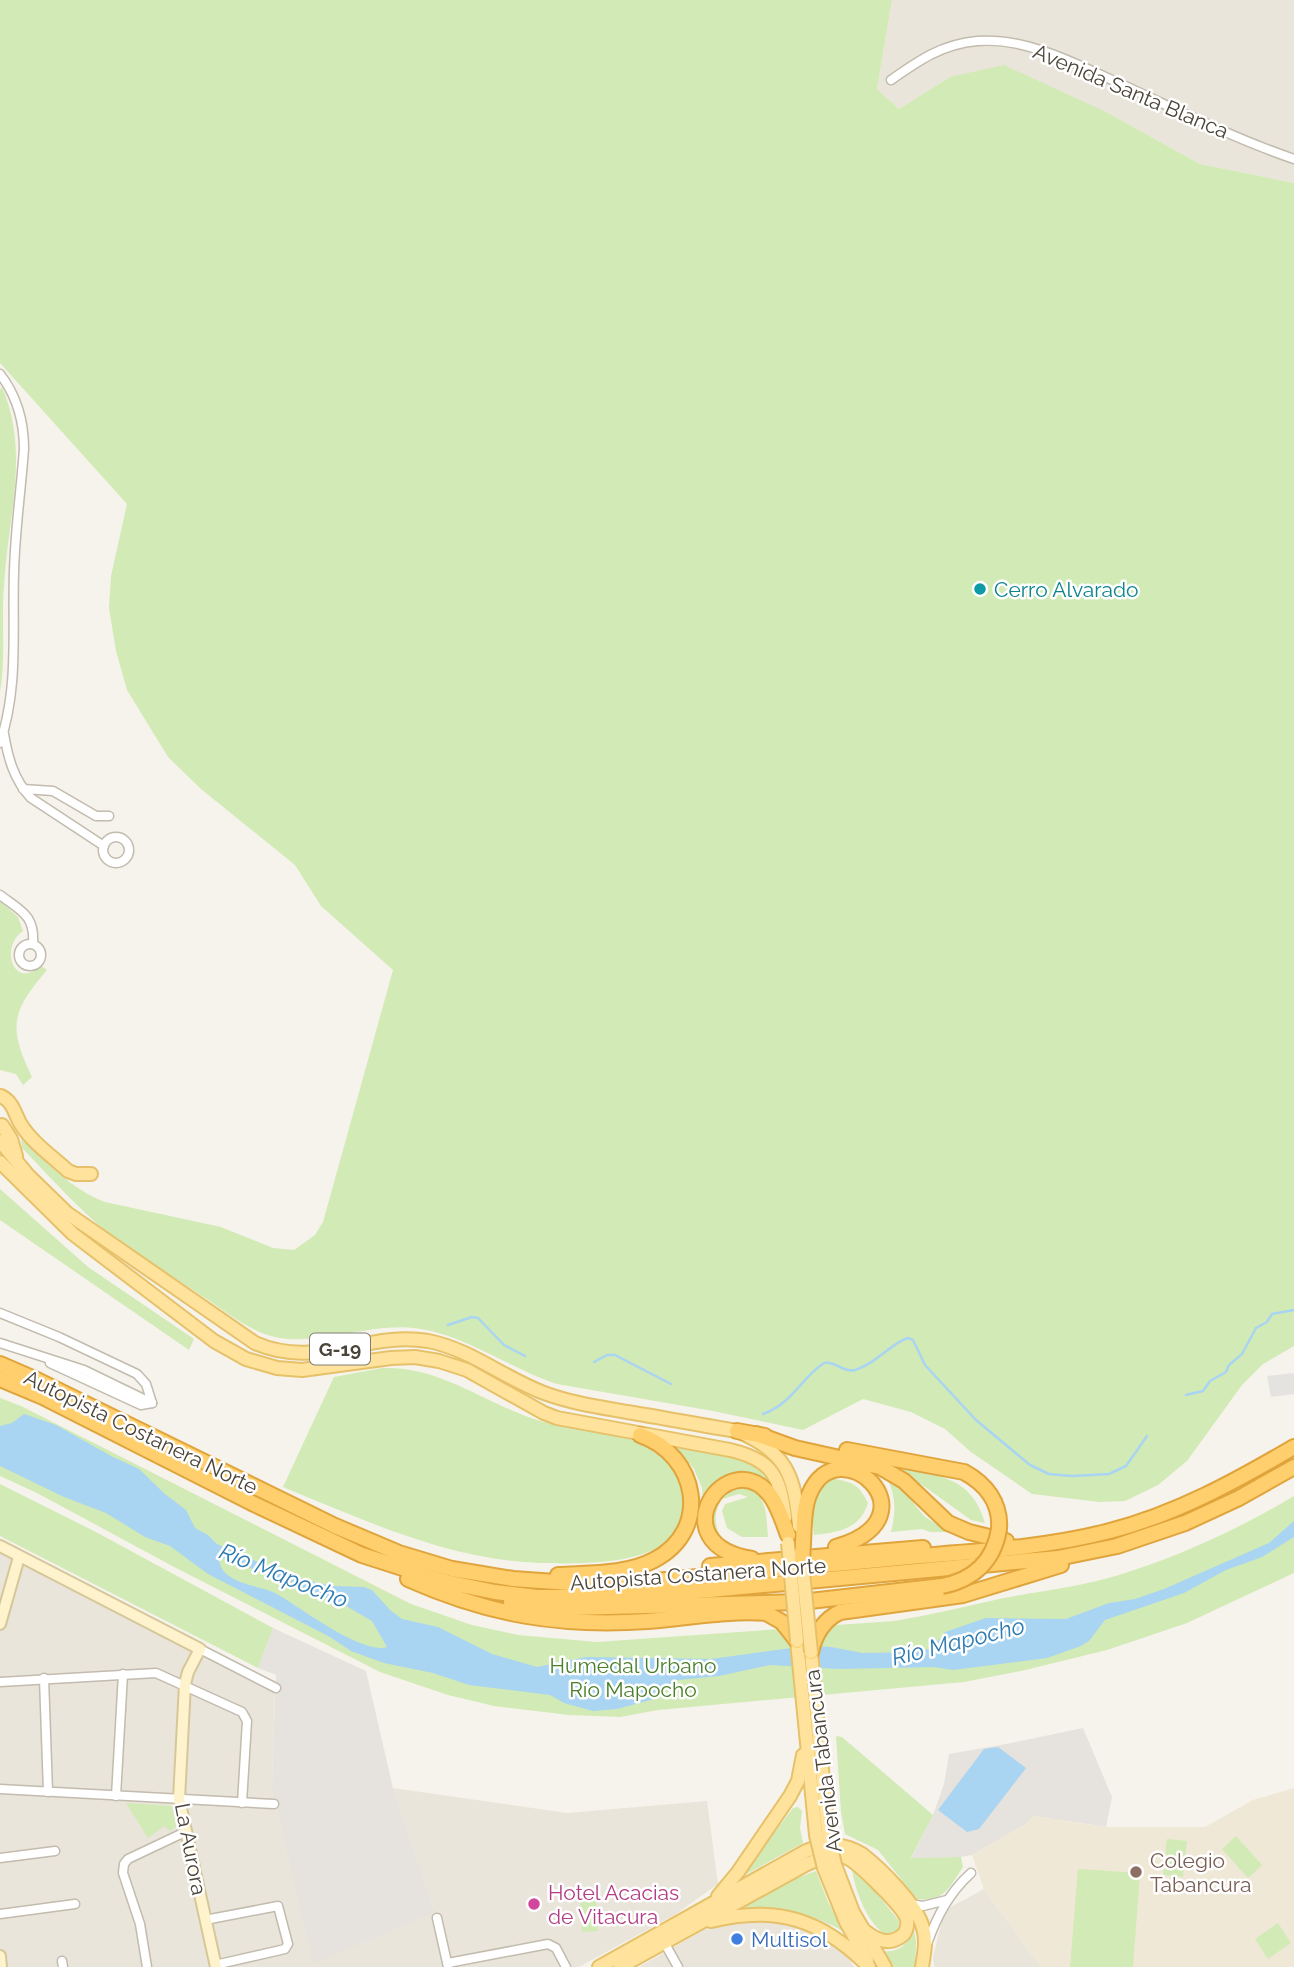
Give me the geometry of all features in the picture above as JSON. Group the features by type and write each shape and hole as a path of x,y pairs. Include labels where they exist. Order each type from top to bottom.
{"highway":[{"name":"Autopista Costanera Norte","path":"0,1364 360,1538 399,1553 443,1566 513,1579 584,1584 644,1582 987,1550 1094,1535 1149,1519 1216,1490 1294,1447"},
{"name":"Autopista Costanera Norte","path":"0,1379 43,1397 252,1503 362,1555 419,1574 474,1588 537,1597 602,1597 710,1590 1044,1560 1094,1551 1185,1523 1239,1498 1294,1467"},
{"path":"474,1588 518,1604 568,1608 801,1602 942,1586 975,1573 993,1550 999,1529 998,1513 990,1493 964,1472 737,1431"},
{"path":"756,1434 795,1448 880,1467 904,1481 936,1513 956,1527 982,1536 1035,1545"},
{"path":"513,1579 633,1568 651,1561 673,1547 688,1521 691,1505 689,1483 670,1451 640,1435"},
{"path":"795,1541 811,1490 819,1480 830,1472 844,1469 860,1473 873,1483 880,1498 880,1510 869,1532 853,1543 807,1559"},
{"path":"767,1560 737,1556 713,1539 705,1518 706,1508 719,1488 734,1482 750,1482 761,1487 775,1503 807,1559"},
{"path":"584,1584 643,1574 899,1548 987,1550"},
{"path":"811,1652 820,1629 836,1614 853,1609 943,1599 982,1591 1094,1551"},
{"path":"362,1555 398,1574 457,1599 489,1610 524,1617 570,1623 603,1623 757,1612 770,1614 782,1622 797,1641"}],"main road":[{"path":"1,1096 11,1104 28,1133 68,1171 91,1174"},
{"path":"2,1125 10,1139 15,1169"},
{"name":"G-19","path":"0,1141 15,1169 73,1234 214,1340 246,1359 266,1366 302,1370 391,1358 415,1357 439,1361 467,1370 557,1418 730,1450 754,1457 771,1470 781,1491 795,1541"},
{"name":"G-19","path":"0,1165 15,1169 88,1229 236,1333 264,1347 284,1353 308,1354 397,1339 429,1342 459,1350 532,1388 560,1398 737,1431 754,1438 771,1450 788,1469 795,1489 795,1541"},
{"name":"Avenida Tabancura","path":"795,1541 799,1595 797,1641 822,1834 846,1922 870,1967"},
{"name":"Avenida Tabancura","path":"807,1559 799,1595 811,1652 810,1738"},
{"path":"710,1905 738,1872 790,1797 798,1781 810,1738"},
{"path":"599,1967 806,1851 835,1845 852,1848 862,1854 910,1904 923,1927 922,1967"},
{"path":"620,1967 807,1864 835,1856 851,1860 865,1871 902,1912 907,1923 904,1934 890,1942 872,1936 860,1927"},
{"name":"Avenida Tabancura","path":"829,1867 860,1927 886,1967"},
{"path":"684,1931 738,1915 785,1916 816,1927 835,1938 870,1967"}],"street":[{"name":"Avenida Santa Blanca","path":"891,80 926,55 943,48 976,41 1013,43 1065,59 1294,159"},
{"path":"0,374 16,399 24,431 14,570 14,669 0,743"},
{"path":"4,731 12,766 23,789 31,798 104,846"},
{"path":"23,789 53,792 96,816 109,816"},
{"path":"0,895 27,915 32,922 33,944"},
{"path":"0,1313 137,1374 146,1384 152,1403 141,1405 3,1343"},
{"path":"0,1546 276,1688"},
{"path":"0,1625 19,1556"},
{"name":"La Aurora","path":"200,1649 185,1684 179,1799 216,1966"},
{"path":"0,1682 156,1673 242,1712 247,1721 242,1803"},
{"path":"116,1796 123,1674"},
{"path":"44,1678 48,1792"},
{"path":"0,1790 274,1804"},
{"path":"148,1967 140,1936 140,1924 123,1873 124,1864 128,1859 185,1832"},
{"path":"0,1858 55,1851"},
{"path":"924,1952 947,1900 971,1873"},
{"path":"910,1904 923,1906 947,1900"},
{"path":"0,1914 75,1904"},
{"path":"205,1920 278,1906 288,1944 285,1949 216,1966"},
{"path":"437,1918 448,1965 548,1944 556,1948 566,1967"},
{"path":"664,1942 678,1967"},
{"path":"0,1956 1,1967"}],"shaded area":[{"path":"892,0 1294,0 1294,183 1200,164 1108,113 950,77 899,109 877,89"},
{"path":"1294,1373 1294,1394 1271,1397 1267,1376"},
{"path":"0,1552 275,1688 272,1785 435,1912 393,1788 567,1813 707,1801 718,1884 676,1914 579,1967 0,1967"},
{"path":"273,1628 366,1671 393,1788 435,1912 313,1964 272,1785 276,1675 258,1668"},
{"path":"1083,1728 1112,1797 1106,1827 1034,1816 1024,1825 972,1855 911,1859 933,1815 944,1784 949,1754"},
{"name":"Colegio Tabancura","path":"1294,1788 1294,1967 1041,1967 984,1889 972,1855 1024,1825 1034,1816 1106,1827 1205,1827 1253,1800"},
{"path":"801,1875 854,1967 639,1967"},
{"path":"984,1889 1041,1967 934,1967 933,1956 945,1910"}],"green space":[{"path":"0,0 892,0 877,89 899,109 950,77 1004,65 1108,113 1200,164 1294,183 1294,1346 1263,1364 1242,1385 1187,1461 1158,1485 1125,1501 1100,1502 1032,1494 971,1452 945,1429 911,1412 863,1399 803,1430 713,1411 557,1384 469,1344 433,1331 397,1327 303,1339 271,1336 235,1319 113,1237 77,1205 22,1148 21,1139 71,1183 105,1202 221,1227 273,1248 294,1250 315,1235 323,1222 393,970 321,906 295,865 201,789 168,757 127,690 116,651 109,608 111,576 127,504 0,363"},
{"path":"2,387 15,436 16,460 4,585 0,693 0,390"},
{"path":"0,901 18,917 23,931 12,946 12,964 16,970 31,972 41,966 47,970 26,997 17,1021 19,1045 32,1077 23,1085 16,1074 0,1070"},
{"path":"0,1189 88,1267 194,1339 189,1350 0,1220"},
{"path":"382,1368 422,1372 531,1418 627,1439 658,1451 673,1462 686,1495 687,1501 678,1529 668,1541 653,1550 615,1560 540,1563 506,1560 473,1555 408,1537 283,1487 334,1377"},
{"name":"Humedal Urbano Río Mapocho","path":"0,1398 21,1406 411,1604 472,1625 518,1635 597,1642 907,1619 1119,1575 1209,1541 1294,1496 1294,1573 1187,1623 1107,1650 964,1682 658,1710 620,1717 569,1715 494,1706 448,1695 380,1672 0,1476"},
{"path":"674,1445 733,1456 747,1462 768,1480 775,1494 720,1482 708,1490 703,1500 702,1488 694,1469"},
{"path":"900,1469 953,1481 972,1496 985,1523 971,1520"},
{"path":"832,1478 854,1485 868,1503 860,1519 854,1524 814,1535 812,1517 815,1496"},
{"path":"887,1478 902,1489 924,1516 948,1532 922,1529 891,1532 894,1504"},
{"path":"0,1484 94,1531 273,1628 258,1668 0,1536"},
{"path":"747,1488 762,1501 768,1537 742,1537 727,1528 722,1511 725,1504 748,1497 739,1494 722,1499 717,1510 717,1526 723,1542 713,1522 714,1505 725,1493"},
{"path":"836,1736 842,1737 933,1815 911,1858 961,1857 963,1867 940,1896 917,1899 878,1850 845,1834"},
{"path":"126,1803 172,1806 177,1826 170,1831 164,1826 148,1838"},
{"path":"798,1807 802,1811 800,1828 803,1843 741,1877 793,1808"},
{"path":"1236,1836 1262,1865 1248,1878 1222,1849"},
{"path":"1167,1839 1187,1841 1183,1877 1163,1875"},
{"path":"852,1868 863,1877 899,1921 898,1930 887,1935 874,1924 859,1896"},
{"path":"1078,1869 1140,1873 1133,1967 1070,1967"},
{"path":"816,1871 844,1932 806,1915 765,1908 737,1907 789,1881"},
{"path":"596,1900 598,1931 582,1932 580,1901"},
{"path":"1278,1923 1291,1943 1268,1959 1255,1939"},
{"path":"913,1924 916,1941 915,1967 892,1967 879,1951 893,1951 903,1946"}],"water":[{"name":"Río Mapocho","path":"24,1414 56,1425 139,1469 186,1510 195,1528 217,1544 309,1581 372,1590 402,1619 438,1627 492,1654 537,1667 586,1657 711,1659 806,1646 863,1653 918,1652 932,1648 945,1632 986,1618 1066,1619 1109,1603 1135,1599 1164,1589 1269,1543 1294,1521 1294,1537 1262,1557 1226,1570 1184,1593 1105,1620 1089,1641 1047,1658 953,1670 934,1667 839,1669 770,1665 719,1676 678,1680 654,1699 617,1709 593,1711 564,1703 550,1695 469,1685 433,1673 384,1663 351,1651 330,1637 208,1574 170,1546 145,1537 106,1513 64,1497 0,1466 0,1426 12,1423","holes":["219,1557 295,1584 346,1606 372,1621 387,1647 376,1648 346,1637 275,1593 234,1579 223,1570"]},
{"path":"998,1747 1026,1768 979,1829 967,1832 938,1810 984,1749"}],"waterway":[{"path":"1186,1395 1203,1391 1210,1381 1226,1372 1229,1365 1242,1354 1256,1328 1267,1322 1272,1314 1294,1310"},
{"path":"448,1325 472,1317 478,1318 504,1345 525,1356"},
{"path":"763,1414 782,1404 824,1363 855,1370 908,1338 913,1340 925,1365 976,1420 1030,1465 1049,1474 1109,1474 1126,1466 1147,1436"},
{"path":"594,1362 607,1355 615,1355 671,1384"}],"place":[{"name":"Cerro Alvarado","path":"980,589"},
{"name":"Colegio Tabancura","path":"1136,1872"},
{"name":"Hotel Acacias de Vitacura","path":"534,1904"},
{"name":"Multisol","path":"737,1939"}]}
